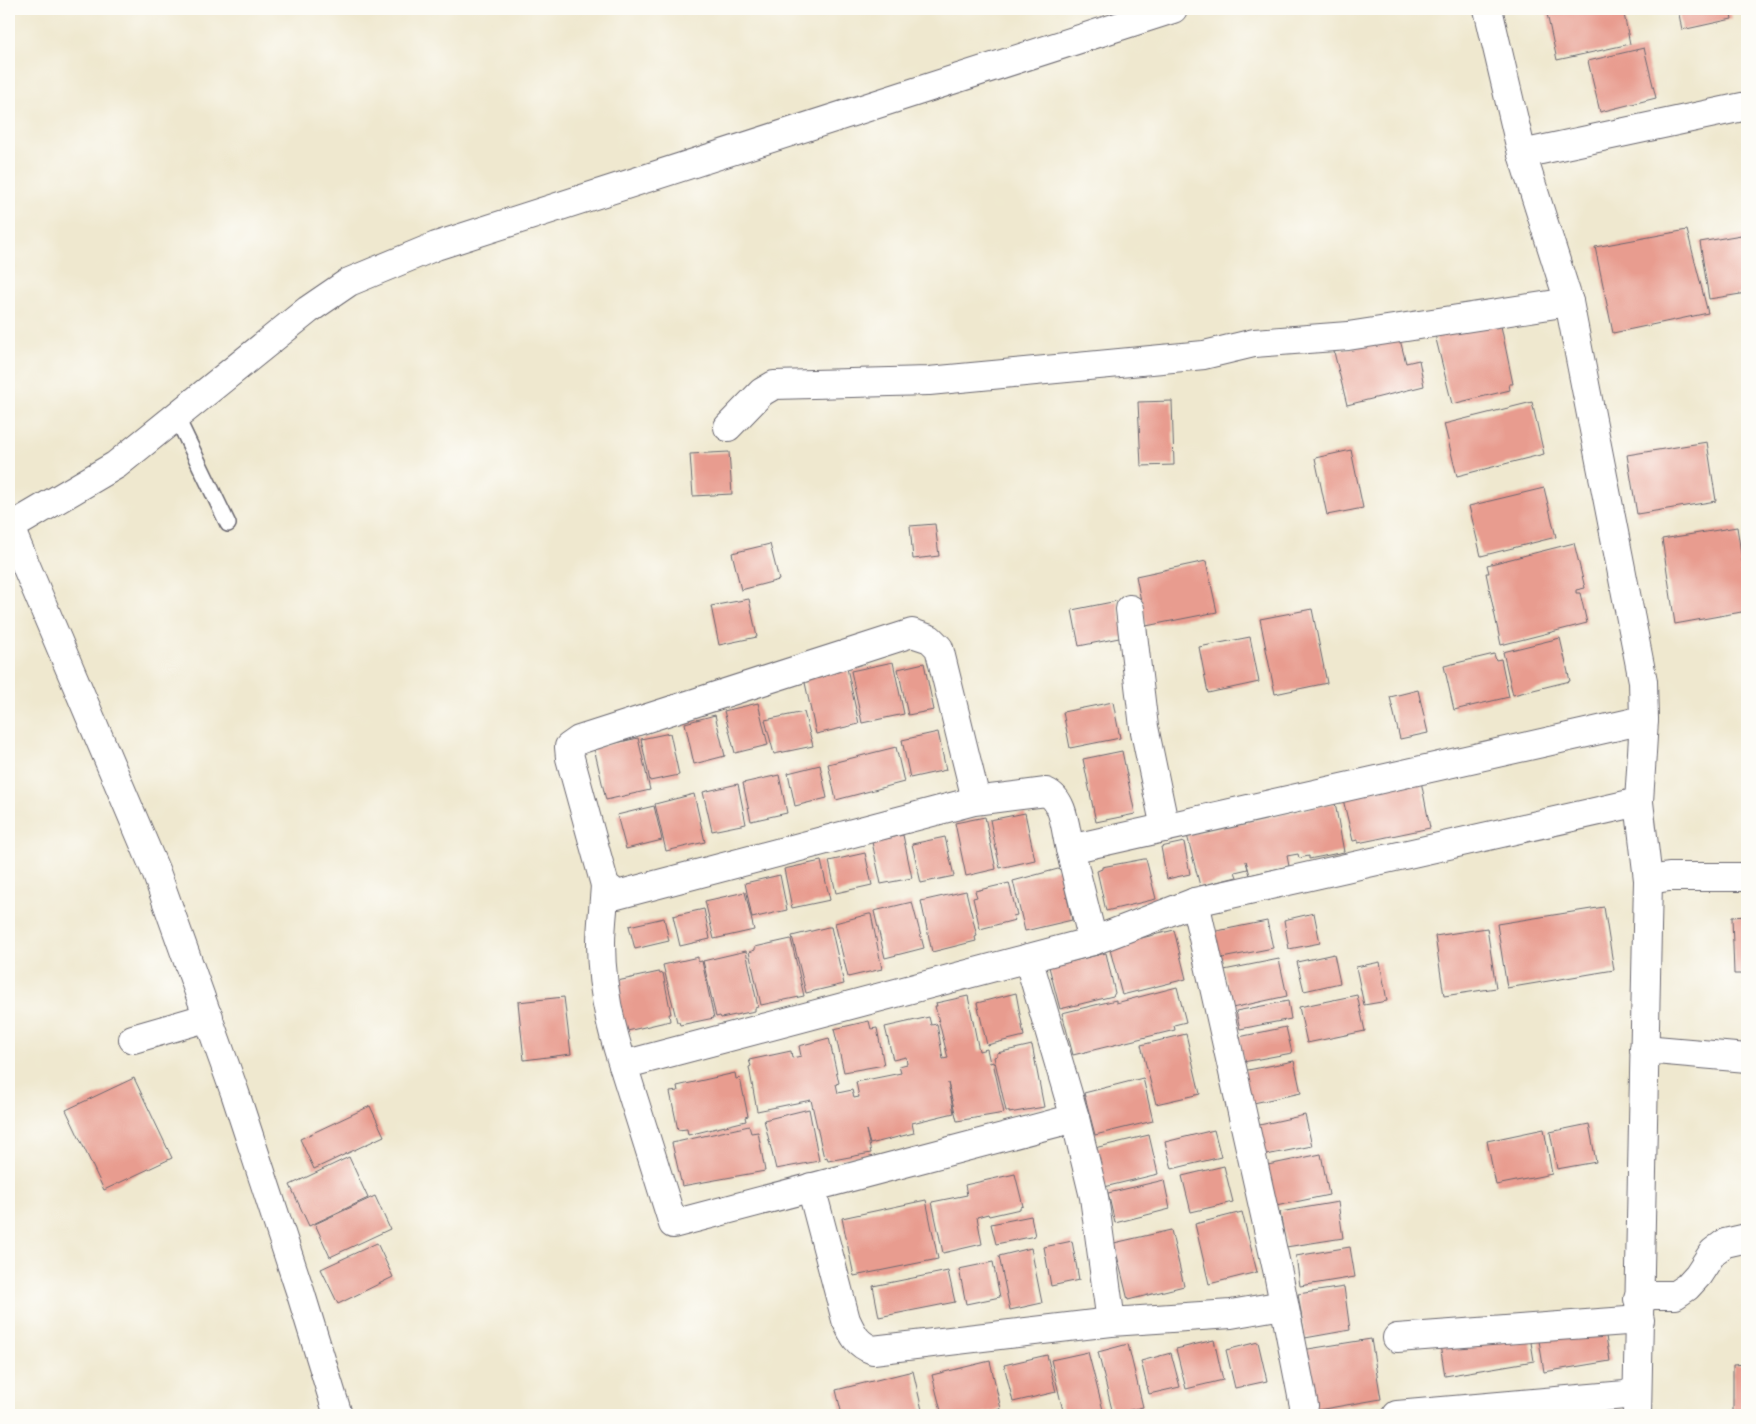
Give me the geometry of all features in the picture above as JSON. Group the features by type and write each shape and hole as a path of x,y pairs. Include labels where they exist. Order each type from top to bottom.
{"street":[{"path":"338,1415 300,1292 210,1018 156,872 9,528 116,465 308,310 349,282 436,246 1173,9"},
{"path":"1397,1415 1586,1398 1633,1400 1645,1306 1666,1051 1659,879 1639,802 1644,720 1643,681 1569,302 1542,150 1488,9"},
{"path":"1542,150 1747,106"},
{"path":"728,427 762,392 774,385 929,381 1204,355 1254,343 1348,336 1569,302"},
{"path":"1130,609 1144,727 1165,828"},
{"path":"974,801 973,787 940,648 930,639 912,633 579,740 570,747 570,758 605,885 601,943 603,985 614,1040 673,1224 1076,1118"},
{"path":"1070,850 1644,720"},
{"path":"605,885 617,895 974,801 1046,792 1052,795 1060,808 1093,941"},
{"path":"622,1065 1093,941 1195,902 1639,802"},
{"path":"1659,879 1747,876"},
{"path":"1195,902 1279,1278 1304,1406"},
{"path":"1028,958 1076,1118 1094,1197 1111,1322"},
{"path":"133,1039 210,1018"},
{"path":"1666,1051 1747,1058"},
{"path":"811,1187 846,1320 853,1336 862,1346 874,1350 1111,1322 1231,1314 1283,1305"},
{"path":"1396,1338 1592,1324 1645,1306 1698,1275 1713,1252 1725,1243 1747,1238"}],"lane":[{"path":"176,416 228,524"}],"building":[{"path":"1546,9 1623,9 1630,44 1557,60"},
{"path":"1678,9 1730,9 1732,19 1682,30"},
{"path":"1644,48 1656,98 1600,112 1588,61"},
{"path":"1687,230 1708,313 1613,333 1595,247"},
{"path":"1747,234 1747,293 1709,299 1700,242"},
{"path":"1500,321 1513,384 1509,384 1510,390 1452,404 1435,335"},
{"path":"1399,336 1406,363 1419,360 1424,386 1347,405 1334,352"},
{"path":"1172,401 1174,465 1141,466 1138,402"},
{"path":"1532,402 1544,454 1457,476 1444,424"},
{"path":"1707,442 1716,501 1637,514 1627,455"},
{"path":"1351,450 1363,508 1327,515 1315,458"},
{"path":"729,452 732,494 693,496 690,454"},
{"path":"1544,488 1556,537 1481,556 1469,506"},
{"path":"935,524 939,556 913,559 910,526"},
{"path":"1737,527 1747,592 1747,611 1675,624 1662,539"},
{"path":"1574,543 1585,588 1576,590 1576,593 1580,593 1587,623 1501,645 1486,573 1489,573 1487,565"},
{"path":"770,544 779,580 741,590 732,553"},
{"path":"1206,561 1217,612 1146,626 1136,576"},
{"path":"749,599 757,637 719,645 711,606"},
{"path":"1117,601 1124,637 1079,646 1072,610"},
{"path":"1312,609 1327,683 1275,694 1260,619"},
{"path":"1250,637 1259,682 1208,693 1199,647"},
{"path":"1560,638 1570,681 1513,695 1503,652"},
{"path":"1494,654 1496,660 1501,659 1509,697 1454,710 1444,666"},
{"path":"893,662 904,714 862,723 851,671"},
{"path":"924,663 934,710 908,715 898,669"},
{"path":"847,668 859,724 816,734 804,678"},
{"path":"1418,690 1428,733 1400,739 1390,697"},
{"path":"1113,702 1120,738 1070,748 1063,712"},
{"path":"758,703 768,745 735,753 724,711"},
{"path":"804,712 813,746 774,754 765,720"},
{"path":"715,715 725,756 694,764 685,723"},
{"path":"938,732 946,770 910,778 902,740"},
{"path":"670,733 679,775 650,781 641,739"},
{"path":"638,738 650,790 606,800 594,748"},
{"path":"896,747 904,782 836,800 828,764"},
{"path":"1122,751 1135,814 1096,822 1083,759"},
{"path":"820,765 827,798 795,806 788,773"},
{"path":"779,775 787,813 751,821 743,783"},
{"path":"1421,781 1430,828 1358,843 1358,840 1353,841 1342,795"},
{"path":"738,784 746,824 712,831 703,792"},
{"path":"694,794 705,842 666,851 655,804"},
{"path":"1335,803 1344,852 1309,859 1309,856 1299,858 1298,854 1287,856 1289,866 1250,875 1246,861 1248,869 1235,872 1237,877 1200,886 1187,835"},
{"path":"654,806 662,840 626,849 617,815"},
{"path":"1025,813 1035,860 1000,868 990,820"},
{"path":"985,817 996,869 966,876 955,823"},
{"path":"903,835 912,878 881,884 872,842"},
{"path":"945,837 954,876 921,883 912,844"},
{"path":"1184,842 1190,874 1167,879 1161,847"},
{"path":"865,853 872,885 836,893 829,861"},
{"path":"1146,859 1156,899 1106,911 1097,871 1102,869 1102,867"},
{"path":"821,861 830,900 792,908 784,869"},
{"path":"1058,869 1061,870 1072,920 1025,931 1013,881"},
{"path":"780,875 787,910 752,918 745,883"},
{"path":"1009,883 1017,915 1013,916 1015,920 980,929 973,898 977,897 975,891"},
{"path":"966,891 977,936 975,937 976,941 932,952 921,901"},
{"path":"745,892 754,930 714,939 705,901"},
{"path":"912,902 924,948 885,958 874,911"},
{"path":"1604,907 1614,970 1507,988 1497,924"},
{"path":"704,909 710,939 680,946 673,916"},
{"path":"1314,913 1320,943 1289,949 1284,920"},
{"path":"871,914 882,969 848,977 835,923"},
{"path":"1747,916 1747,974 1734,974 1732,917"},
{"path":"664,918 669,941 635,949 629,926"},
{"path":"1267,921 1273,948 1212,960 1207,933"},
{"path":"831,927 844,984 806,993 792,936"},
{"path":"1487,928 1496,988 1444,996 1435,936"},
{"path":"1174,930 1186,979 1122,995 1109,946"},
{"path":"791,939 804,996 761,1005 749,952 755,950 755,947"},
{"path":"746,951 758,1007 755,1008 755,1011 721,1018 720,1016 716,1017 703,961"},
{"path":"1106,953 1115,993 1113,996 1060,1009 1049,967"},
{"path":"1334,954 1340,983 1304,991 1297,962"},
{"path":"698,957 698,962 702,961 714,1018 680,1025 677,1022 663,965"},
{"path":"1279,959 1287,996 1232,1008 1224,970"},
{"path":"1380,962 1387,1001 1364,1005 1356,967"},
{"path":"659,972 660,974 663,973 671,1014 669,1014 670,1021 619,1033 608,983"},
{"path":"1177,987 1186,1022 1174,1025 1175,1030 1073,1055 1062,1013 1116,1000 1116,1003"},
{"path":"1016,993 1024,1036 987,1045 977,1003"},
{"path":"1357,995 1365,1031 1307,1043 1299,1007"},
{"path":"968,996 979,1051 987,1049 990,1063 993,1062 1004,1113 957,1121 948,1083 954,1113 912,1123 914,1133 870,1144 866,1130 871,1153 828,1161 827,1157 824,1158 811,1100 757,1111 749,1060 791,1051 792,1058 801,1056 799,1046 829,1038 839,1083 836,1084 838,1093 852,1090 854,1098 859,1097 856,1082 901,1073 899,1066 907,1064 906,1057 893,1060 885,1027 929,1017 931,1025 937,1024 943,1059 948,1058 935,1006 937,1006 936,1003"},
{"path":"564,997 571,1054 524,1060 518,1002"},
{"path":"1288,1001 1291,1019 1240,1029 1236,1011"},
{"path":"869,1021 871,1029 877,1028 884,1065 844,1072 834,1029"},
{"path":"1286,1027 1292,1053 1243,1062 1239,1037"},
{"path":"1186,1034 1200,1094 1156,1104 1141,1045"},
{"path":"1032,1045 1044,1107 1009,1113 1009,1111 1006,1111 994,1057 997,1056 997,1053"},
{"path":"1294,1061 1301,1093 1244,1105 1238,1072"},
{"path":"735,1073 736,1079 740,1078 748,1116 745,1117 746,1121 688,1135 687,1129 678,1130 670,1092 678,1091 677,1086"},
{"path":"134,1078 172,1158 104,1190 66,1110"},
{"path":"1143,1078 1153,1121 1095,1135 1084,1093"},
{"path":"370,1106 384,1136 314,1169 300,1139"},
{"path":"809,1109 819,1161 776,1169 764,1120"},
{"path":"1305,1115 1312,1146 1261,1156 1255,1126"},
{"path":"1589,1124 1596,1162 1557,1169 1550,1132"},
{"path":"749,1126 751,1133 758,1132 765,1171 682,1186 672,1143"},
{"path":"1544,1129 1552,1174 1496,1185 1487,1141"},
{"path":"1214,1130 1221,1157 1172,1169 1165,1142"},
{"path":"1149,1135 1158,1174 1096,1189 1086,1150"},
{"path":"1321,1154 1329,1195 1271,1207 1263,1166"},
{"path":"349,1157 368,1198 309,1226 290,1185"},
{"path":"1224,1166 1233,1202 1191,1212 1182,1176"},
{"path":"1015,1174 1023,1206 1020,1209 977,1217 982,1244 943,1253 932,1202 967,1195 965,1185"},
{"path":"1164,1180 1170,1209 1115,1223 1108,1193"},
{"path":"375,1196 390,1229 330,1257 315,1224"},
{"path":"926,1200 938,1259 854,1276 842,1218"},
{"path":"1338,1202 1343,1238 1286,1247 1280,1212"},
{"path":"1242,1212 1257,1272 1209,1284 1195,1224"},
{"path":"1031,1216 1035,1236 996,1244 991,1224"},
{"path":"1171,1230 1184,1286 1128,1300 1114,1243"},
{"path":"1072,1241 1079,1280 1051,1286 1044,1247"},
{"path":"377,1243 393,1277 338,1304 321,1269"},
{"path":"1350,1247 1355,1277 1300,1286 1296,1256"},
{"path":"1031,1248 1042,1303 1010,1310 999,1256"},
{"path":"993,1262 1000,1297 966,1304 959,1269"},
{"path":"948,1271 955,1302 879,1317 873,1286"},
{"path":"1344,1287 1350,1330 1305,1338 1298,1294"},
{"path":"1604,1324 1610,1361 1544,1372 1538,1334"},
{"path":"1529,1330 1534,1361 1445,1376 1440,1345"},
{"path":"1371,1339 1381,1399 1312,1411 1302,1350"},
{"path":"1214,1340 1223,1380 1186,1389 1176,1349"},
{"path":"1258,1342 1267,1381 1235,1388 1226,1350"},
{"path":"1128,1344 1143,1407 1113,1414 1098,1352"},
{"path":"1088,1352 1103,1410 1079,1415 1064,1415 1051,1360"},
{"path":"1171,1353 1180,1387 1149,1394 1141,1361"},
{"path":"1047,1355 1056,1392 1013,1402 1004,1365"},
{"path":"990,1361 1001,1409 975,1415 942,1415 932,1375"},
{"path":"1747,1364 1747,1415 1733,1415 1733,1365"},
{"path":"913,1371 922,1410 901,1415 842,1415 836,1390"}]}
